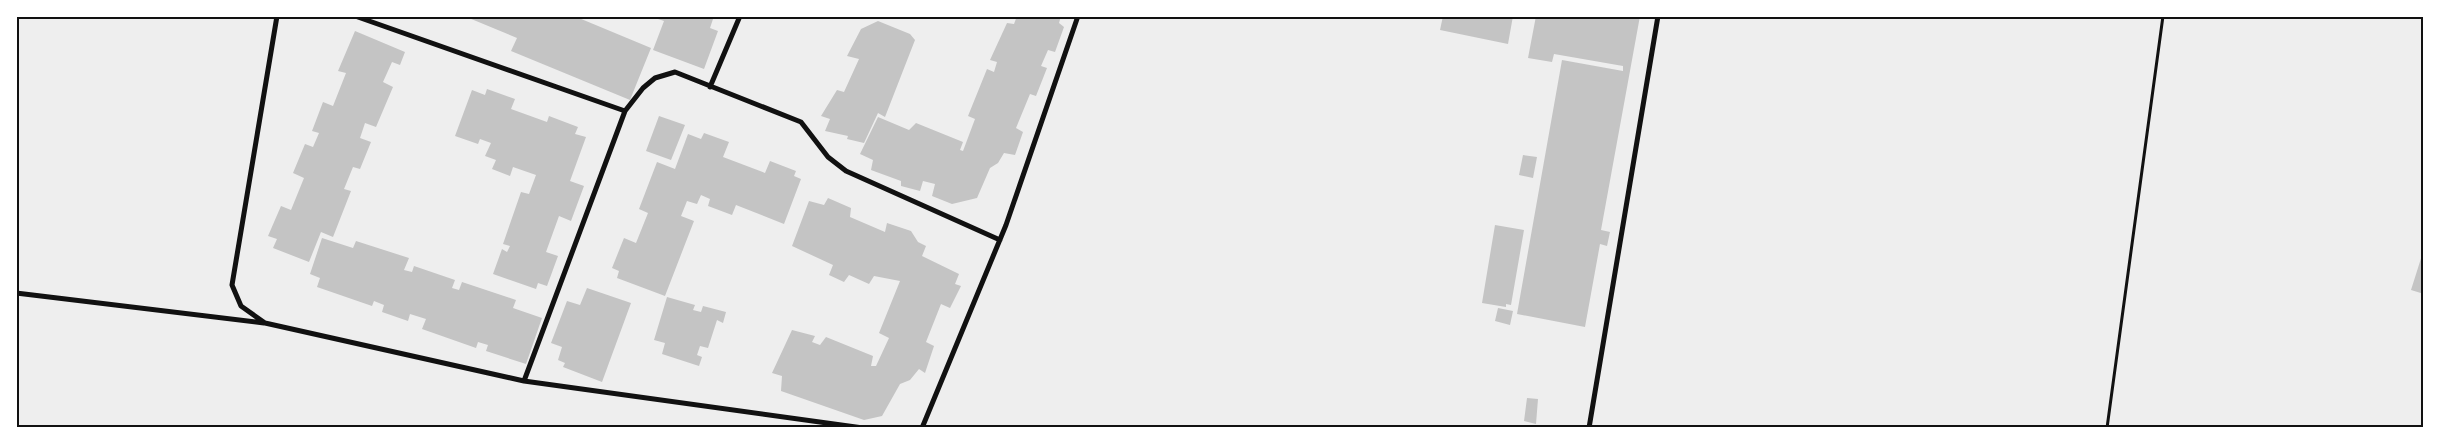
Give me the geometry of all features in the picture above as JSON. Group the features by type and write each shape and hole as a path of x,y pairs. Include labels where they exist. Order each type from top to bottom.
{"street":[{"path":"265,323 241,306 232,285 277,16"},
{"path":"355,16 624,111"},
{"path":"710,87 740,16"},
{"path":"922,428 1000,240 1078,16"},
{"path":"1589,428 1658,16"},
{"path":"524,381 624,111 649,83 655,78 668,74 675,72 801,122 828,157 846,170 1000,240"},
{"path":"16,293 265,323 524,381 863,428"}],"path":[{"path":"2107,428 2163,16"}],"shaded area":[{"path":"16,16 2424,16 2424,428 16,428"}],"building":[{"path":"464,16 574,16 651,48 630,100 511,51 517,38"},
{"path":"659,16 714,16 710,28 718,31 704,69 653,50 664,21 658,19"},
{"path":"1017,16 1061,16 1059,23 1064,27 1055,52 1048,50 1041,66 1047,68 1036,96 1030,94 1016,128 1023,132 1015,155 1004,153 998,163 990,168 977,198 952,204 932,196 935,184 923,181 920,191 901,186 901,181 871,170 873,160 860,154 878,117 909,130 916,123 963,142 960,150 963,151 975,119 968,116 987,69 994,72 997,62 990,60 1007,23 1014,24"},
{"path":"1443,16 1513,16 1508,44 1440,30"},
{"path":"1536,16 1640,16 1601,230 1610,232 1607,246 1600,244 1585,327 1517,314 1562,60 1623,71 1623,66 1554,54 1552,62 1528,58"},
{"path":"878,21 910,34 915,40 885,117 878,113 864,143 847,139 848,136 825,131 830,119 821,116 837,90 844,92 859,59 847,56 861,29"},
{"path":"355,31 405,52 400,65 392,62 383,82 393,87 376,127 365,123 360,138 371,142 360,169 353,167 344,189 351,191 333,237 321,232 309,262 273,248 277,239 268,236 281,206 291,210 304,178 293,173 305,144 313,147 319,133 312,131 323,102 333,106 346,73 338,71"},
{"path":"487,89 515,99 511,109 547,122 549,116 578,127 575,134 586,137 570,181 584,186 571,221 559,216 546,252 558,256 547,286 538,283 536,289 493,274 502,249 507,252 510,246 503,244 521,192 529,194 536,175 513,167 510,176 492,169 496,160 485,156 491,143 480,139 478,144 455,136 472,90 485,95"},
{"path":"659,116 685,125 671,160 646,151"},
{"path":"704,133 729,142 723,157 765,173 770,161 796,171 794,176 801,179 784,224 736,205 732,215 708,206 710,199 701,195 697,204 687,201 681,216 694,221 665,296 617,278 619,271 612,268 624,238 636,243 648,213 639,209 657,162 675,169 688,134 701,139"},
{"path":"1523,155 1537,157 1533,178 1519,175"},
{"path":"828,198 851,208 850,217 885,232 887,223 911,231 918,242 926,246 922,256 959,274 955,284 961,286 950,308 941,304 926,342 934,346 925,373 919,369 910,380 900,384 882,416 864,420 781,391 782,376 772,373 792,330 815,336 812,342 820,345 826,337 873,356 871,366 876,366 889,338 879,333 900,281 874,276 869,284 849,275 844,282 829,275 833,265 792,246 809,201 824,205"},
{"path":"1495,225 1524,230 1511,305 1506,304 1506,307 1482,303"},
{"path":"322,238 353,248 356,241 409,258 404,270 412,272 414,266 455,280 452,288 459,290 462,282 516,300 513,308 542,318 526,364 486,351 488,345 478,342 476,348 422,329 426,319 410,314 408,321 382,312 384,305 374,301 372,306 317,287 320,278 310,274"},
{"path":"2424,252 2424,294 2411,290"},
{"path":"587,288 631,303 602,382 563,367 565,363 558,360 562,347 551,343 567,301 580,305"},
{"path":"667,297 695,305 693,310 701,312 703,306 726,312 723,323 717,320 708,348 700,346 697,355 702,357 699,366 662,354 665,343 654,340"},
{"path":"1498,308 1513,311 1510,325 1495,321"},
{"path":"1527,398 1538,399 1536,424 1524,421"}]}
